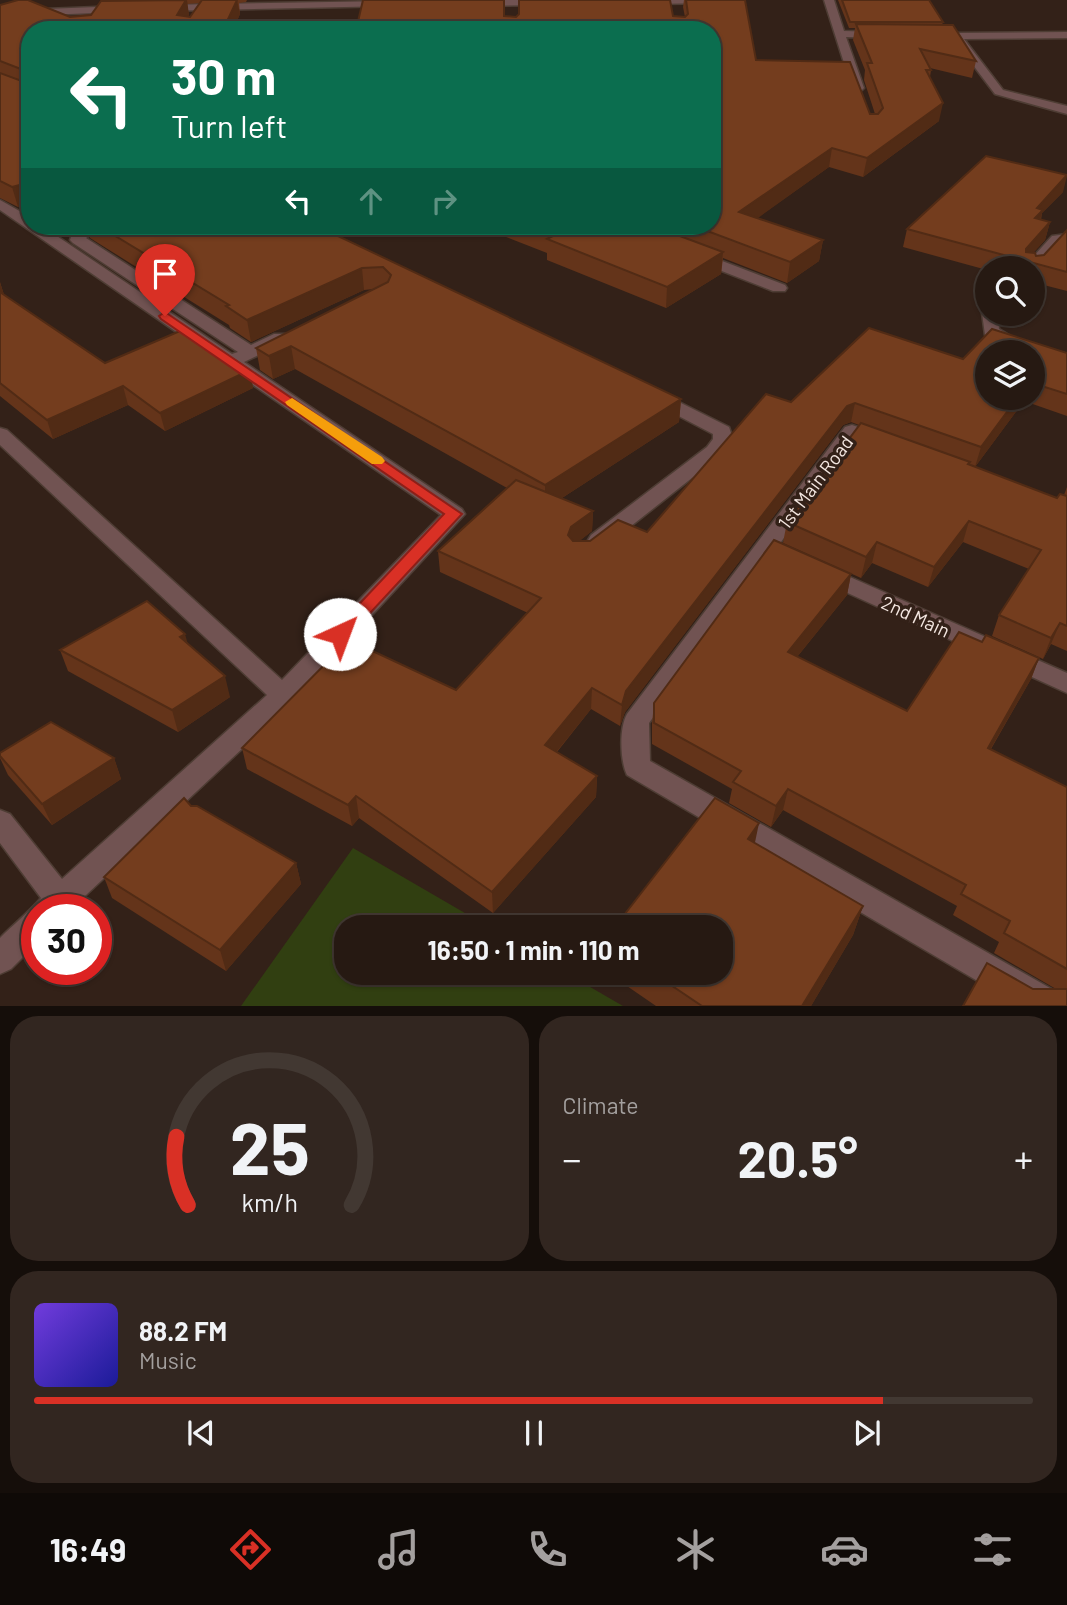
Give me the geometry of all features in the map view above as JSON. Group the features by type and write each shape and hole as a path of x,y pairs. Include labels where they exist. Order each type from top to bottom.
{"street":[{"path":"633,1 674,4 726,0"},
{"path":"829,0 862,100"},
{"path":"23,2 64,21"},
{"path":"511,16 512,2"},
{"path":"458,3 552,2"},
{"path":"149,9 404,4"},
{"path":"195,19 202,7"},
{"path":"43,12 135,9"},
{"path":"840,34 892,35"},
{"path":"944,35 1067,35"},
{"path":"957,36 999,92 1067,110"},
{"path":"0,204 21,218"},
{"path":"48,235 252,357"},
{"path":"66,894 283,695 454,514 252,357 78,240 78,235"},
{"path":"1042,256 1057,239 1067,239"},
{"path":"681,250 779,288"},
{"path":"991,326 991,331 1006,341 1067,360"},
{"path":"252,357 296,336"},
{"path":"581,554 714,451 723,439 722,430 636,386"},
{"name":"1st Main Road","path":"786,556 852,430 903,449"},
{"path":"0,434 283,695"},
{"path":"786,556 636,721 637,766 1052,1006"},
{"name":"2nd Main","path":"786,556 1067,684"},
{"path":"0,822 48,894"},
{"path":"0,959 21,938"}],"green space":[{"path":"353,848 468,915 334,915 334,985 587,985 623,1006 241,1006"}],"building":[{"path":"28,0 70,17 91,15 101,1 186,0 177,15 190,17 202,0 237,0 227,21 21,21 21,69 0,61 0,5"},
{"path":"363,0 504,0 504,16 516,17 519,14 519,0 670,0 673,16 685,17 688,14 686,0 745,0 756,60 850,62 870,114 878,114 883,108 867,63 872,63 856,24 953,25 976,61 920,49 931,70 926,70 943,103 867,158 832,148 739,212 823,240 790,262 718,235 721,235 721,21 358,21"},
{"path":"842,0 929,0 943,22 850,22"},
{"path":"0,73 21,81 21,185 12,187 0,181"},
{"path":"986,156 1067,175 1037,208 1043,210 1035,218 1050,222 1026,249 1026,252 1035,253 1036,256 1007,256 907,229"},
{"path":"1067,230 1067,272 1045,266 1045,256 1036,256 1044,255"},
{"path":"114,235 336,235 681,399 545,485 291,346 269,356 256,348 388,282 391,275 383,267 362,268 247,320 226,306 229,305"},
{"path":"555,235 677,235 723,252 667,287 547,239"},
{"path":"0,292 105,363 187,328 250,370 160,413 123,386 47,420 0,383"},
{"path":"869,328 963,359 975,347 975,410 1008,410 981,447 855,403 847,406 626,691 622,705 592,688 545,745 597,776 492,892 356,796 348,805 242,748 349,640 456,690 541,598 438,551 516,480 593,511 571,527 568,535 573,541 590,541 618,520 647,532 766,394 791,402"},
{"path":"992,329 1026,340 981,340"},
{"path":"1045,346 1067,353 1067,394 1045,387"},
{"path":"861,423 970,462 968,464 1057,498 1060,494 1067,496 1067,626 1060,623 1051,638 999,615 1041,550 969,521 934,567 877,542 866,557 787,522"},
{"path":"774,540 851,574 788,652 907,711 959,632 982,642 986,635 1039,658 988,748 1067,787 1067,969 1004,933 1010,921 961,894 966,885 788,789 776,806 733,782 741,771 654,723 654,703"},
{"path":"147,601 185,634 180,637 225,676 172,710 60,650"},
{"path":"51,722 114,758 42,804 0,753"},
{"path":"184,798 191,806 197,806 296,863 220,950 104,877"},
{"path":"715,798 759,823 748,839 863,906 802,1006 702,1006 671,985 733,985 733,915 624,915"},
{"path":"987,963 1033,989 1067,989 1067,1006 963,1006"}],"slow traffic":[{"path":"292,402 377,461"}],"route":[{"path":"165,316 454,514 340,634"}]}
